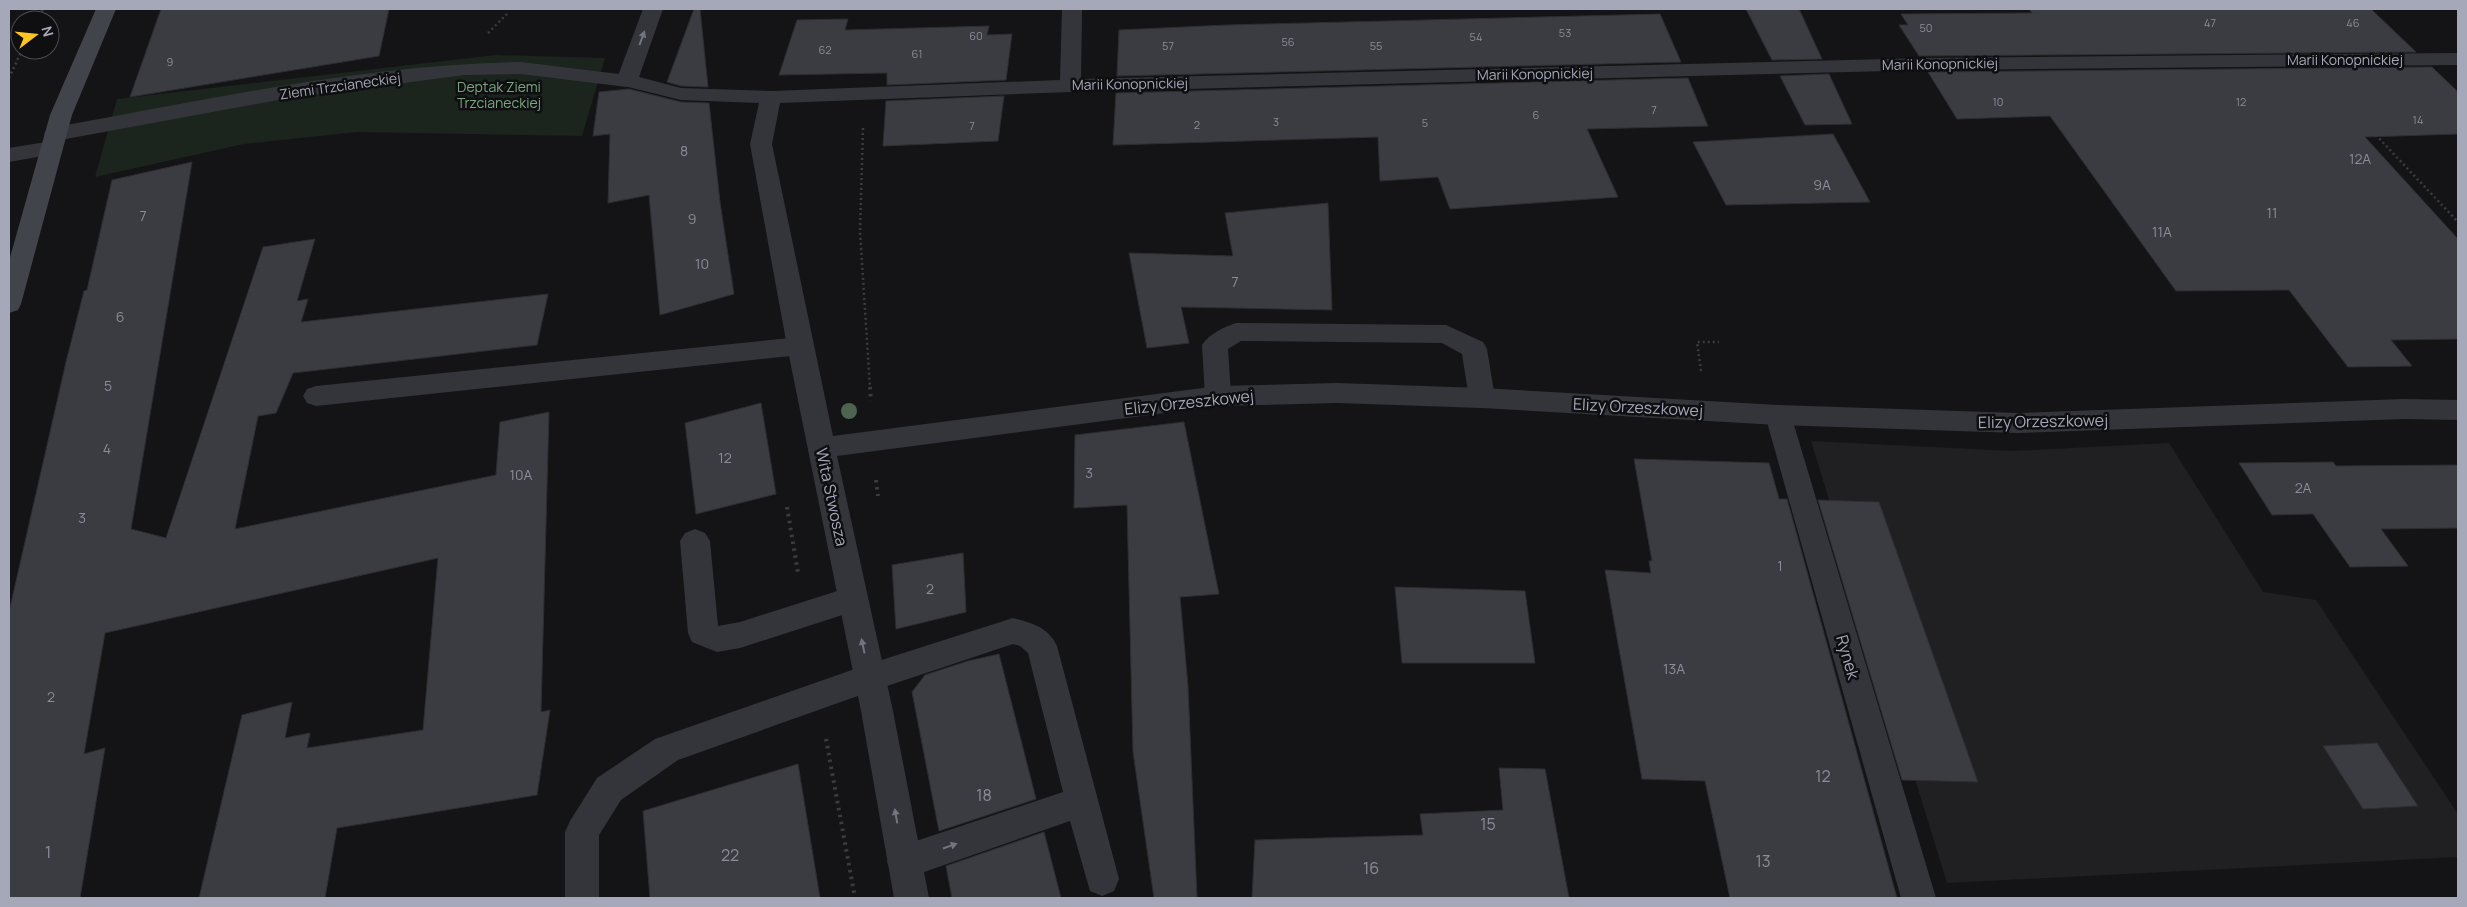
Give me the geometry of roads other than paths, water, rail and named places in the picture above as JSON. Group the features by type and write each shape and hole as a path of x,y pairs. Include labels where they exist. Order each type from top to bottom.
{"main road":[{"path":"9,304 60,114 106,9"}],"street":[{"path":"629,74 653,9"},
{"path":"1070,86 1072,9"},
{"name":"Marii Konopnickiej","path":"629,74 681,94 772,97 1070,86 1928,64 2458,59"},
{"name":"Ziemi Trzcianeckiej","path":"9,155 54,141 289,92 465,69 521,68 629,74"},
{"name":"Wita Stwosza","path":"772,97 767,109 761,144 800,346 869,678 911,898"},
{"path":"1218,396 1215,345 1236,332 1406,333 1446,334 1474,349 1482,398"},
{"path":"316,396 800,346"},
{"name":"Elizy Orzeszkowej","path":"822,448 1218,396 1337,392 1482,398 1778,415 2018,423 2404,409 2458,410"},
{"path":"2404,409 2458,429"},
{"name":"Rynek","path":"1778,415 1919,898"},
{"path":"695,540 703,633 717,640 853,599"},
{"path":"582,898 582,832 609,789 667,749 869,678 1013,632 1029,635 1042,646 1102,879"},
{"path":"904,862 1082,801"}],"park label":[{"name":"Deptak Ziemi Trzcianeckiej","path":"499,95"}]}
